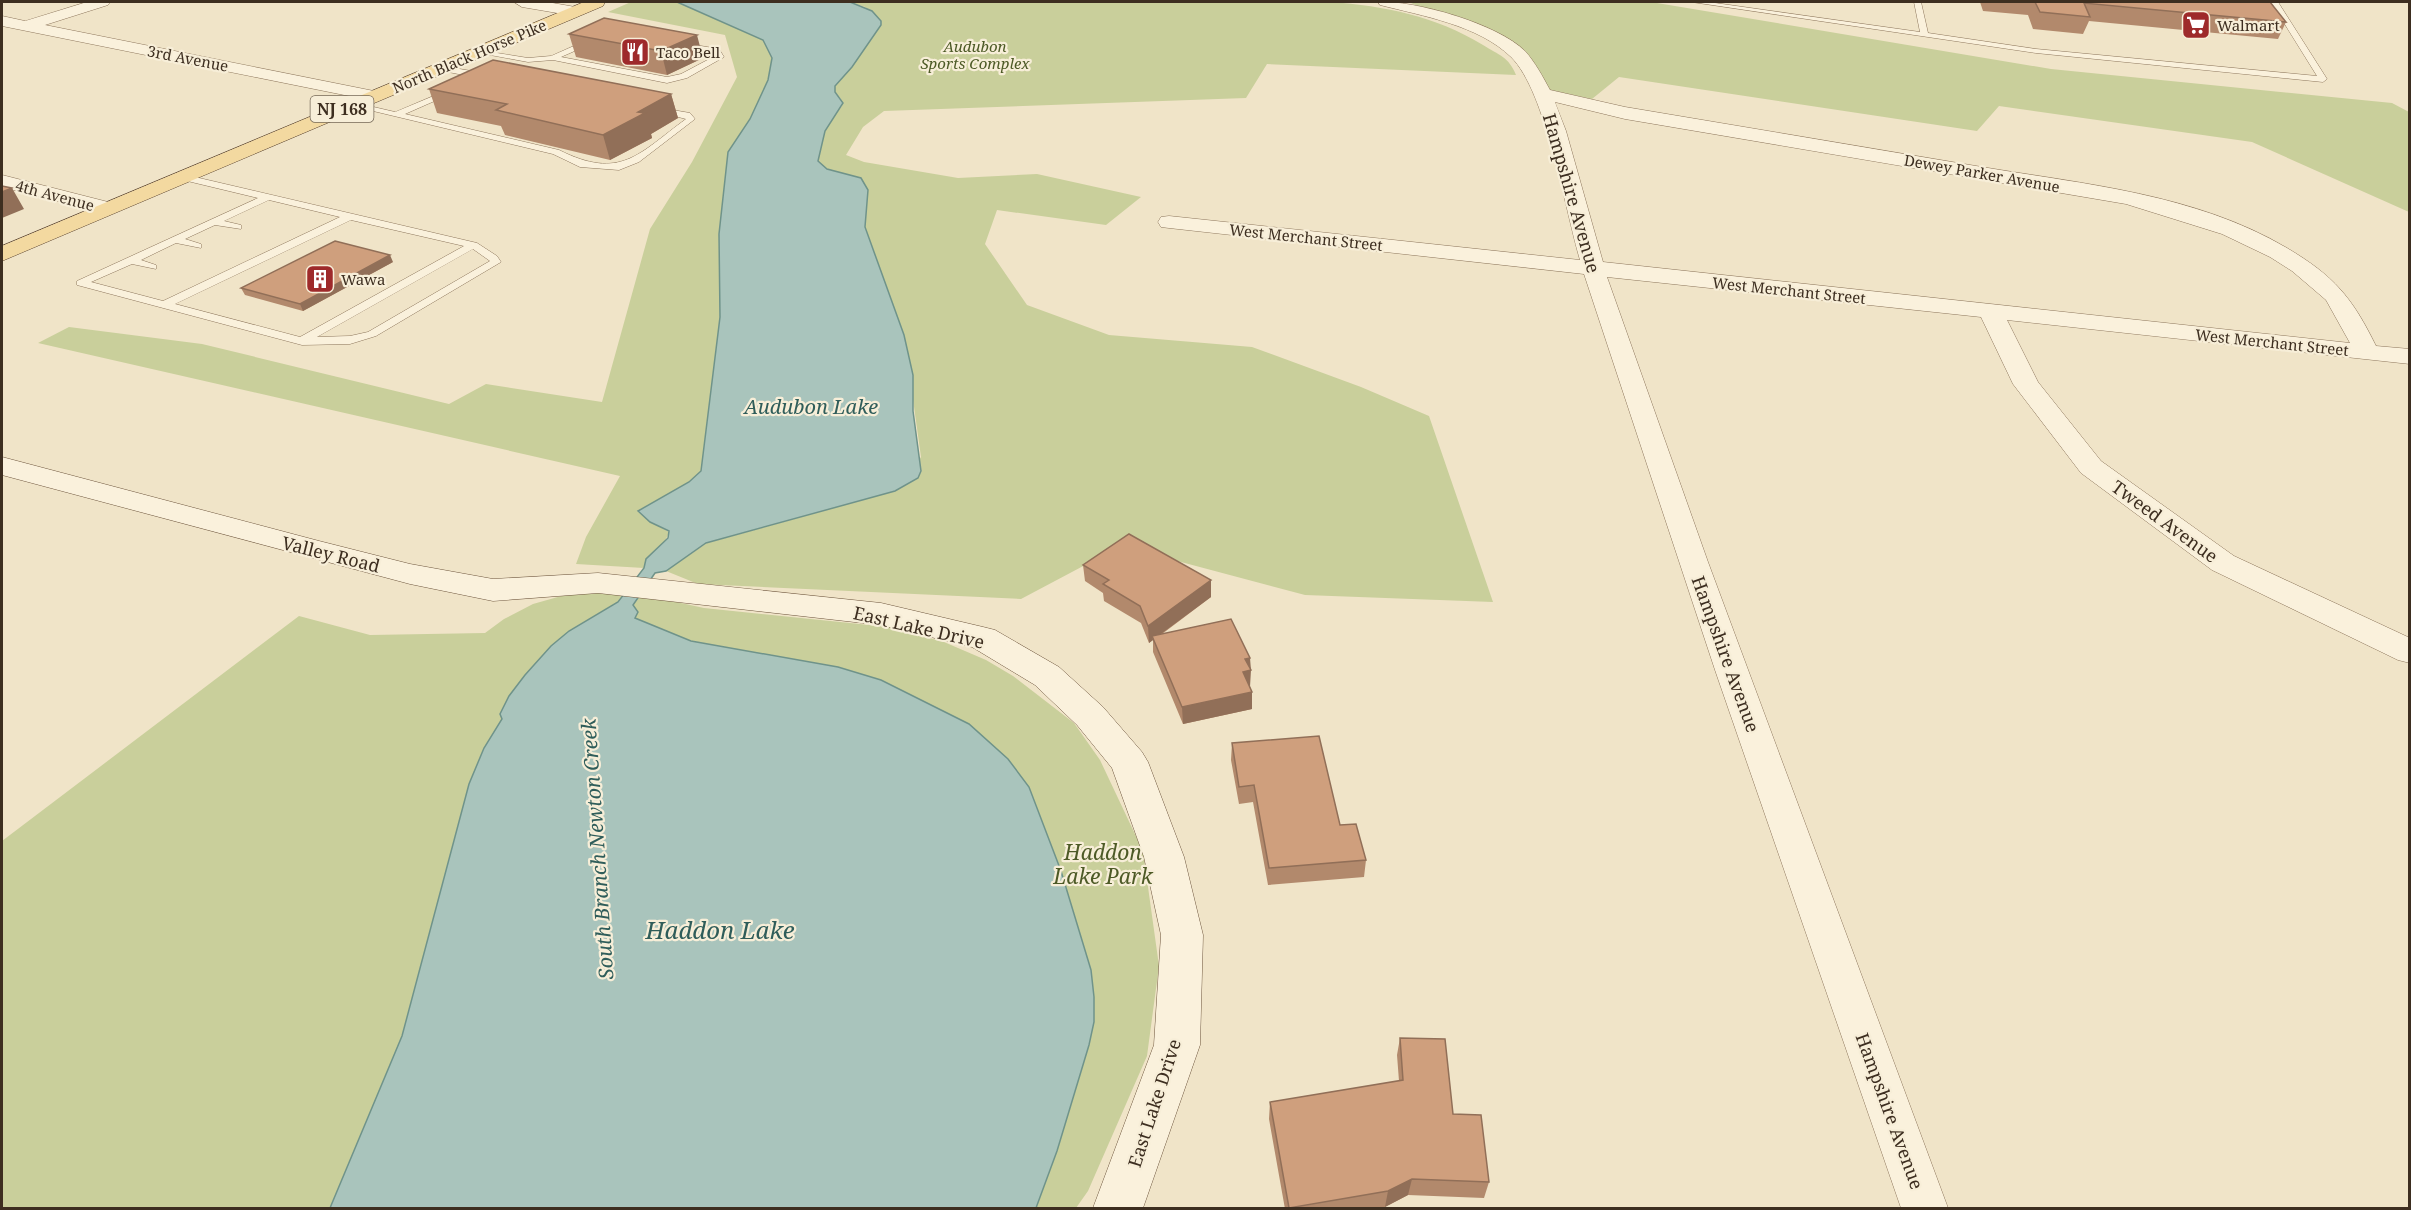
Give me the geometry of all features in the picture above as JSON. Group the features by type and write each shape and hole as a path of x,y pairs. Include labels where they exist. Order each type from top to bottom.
{"main road":[{"name":"North Black Horse Pike","path":"109,208 597,2"},
{"name":"NJ 168","path":"2,254 109,208"}],"street":[{"path":"2,33 102,2"},
{"path":"522,2 575,11"},
{"name":"Hampshire Avenue","path":"1386,2 1429,12 1473,28 1499,42 1517,53 1544,94 1593,268 1664,481 1925,1209"},
{"name":"3rd Avenue","path":"2,21 374,96"},
{"name":"Dewey Parker Avenue","path":"1544,94 1637,115 2128,198 2188,214 2223,226 2274,250 2310,273 2338,298 2367,352"},
{"name":"4th Avenue","path":"2,181 109,208"},
{"name":"West Merchant Street","path":"1169,222 2409,357"},
{"name":"Tweed Avenue","path":"1990,311 2026,384 2091,467 2223,563 2409,652"},
{"name":"Valley Road","path":"2,466 410,574 493,590 598,583 667,590"},
{"name":"East Lake Drive","path":"667,590 881,614 983,638 1047,676 1090,716 1129,762 1164,857 1182,935 1177,1045 1118,1209"}],"lane":[{"path":"1696,2 2036,51 2323,79 2275,2"},
{"path":"1918,2 1924,35"},
{"path":"553,58 605,36"},
{"path":"487,48 528,60 553,58 666,80 684,76 720,57 716,51 670,42"},
{"path":"487,48 517,48"},
{"path":"527,50 548,53 553,58"},
{"path":"441,68 498,78"},
{"path":"467,85 487,76"},
{"path":"396,115 457,89"},
{"path":"352,105 556,152 580,164 619,167 636,160 691,119 687,115 644,106"},
{"path":"182,177 268,197 473,245 496,262 372,334 350,340 302,341 81,283 268,197"},
{"path":"164,304 349,216"},
{"path":"215,222 237,227"},
{"path":"275,238 293,243"},
{"path":"176,240 197,246"},
{"path":"302,341 473,245"},
{"path":"235,258 252,263"},
{"path":"130,260 152,267"},
{"path":"189,280 206,285"}],"green space":[{"path":"631,2 677,2 763,40 772,58 769,80 750,119 728,152 719,234 720,317 701,471 689,482 638,511 650,522 669,532 644,568 576,564 586,537 620,476 38,343 69,327 202,344 449,404 486,384 602,402 650,229 692,162 737,77 725,35 608,12"},
{"name":"Audubon Sports Complex","path":"850,2 1330,2 1371,6 1410,14 1465,35 1507,60 1516,75 1267,64 1246,98 884,111 863,127 846,155 864,162 958,178 1037,174 1141,197 1106,225 997,210 985,244 1027,305 1109,335 1252,347 1361,387 1429,416 1493,602 1305,595 1121,546 1021,599 698,584 666,571 707,543 895,491 921,457 904,335 865,227 868,190 821,167 818,161 825,131 842,106 841,99 835,92 835,86 852,67 881,24 865,7"},
{"path":"1409,2 1651,2 2051,69 2392,103 2409,112 2409,212 2252,142 1999,106 1977,131 1619,77 1592,99 1540,88 1517,53"},
{"name":"Haddon Lake Park","path":"579,591 653,597 704,608 889,627 944,642 986,660 1013,676 1074,723 1100,760 1143,851 1159,966 1147,1056 1088,1191 1076,1208 1036,1208 1057,1151 1094,997 1091,970 1061,871 969,724 881,680 838,667 691,641 635,619 618,602 569,631 525,675 484,748 469,784 402,1036 330,1208 2,1208 2,841 299,616 370,635 485,633 504,619 533,604"}],"water":[{"name":"Haddon Lake","path":"677,2 850,2 872,11 881,21 881,25 852,67 835,86 835,92 843,103 825,131 818,161 827,169 861,178 868,190 865,227 904,335 913,375 913,411 921,471 918,478 895,491 706,543 666,571 655,573 633,605 638,612 635,618 691,641 838,667 881,680 969,724 1008,759 1029,787 1061,871 1091,970 1094,997 1094,1022 1089,1045 1057,1151 1036,1208 330,1208 402,1036 469,784 484,748 502,719 500,714 509,696 551,646 569,631 618,602 644,568 646,559 668,538 669,531 650,522 638,511 689,482 701,471 720,317 719,234 728,152 750,119 768,80 772,58 763,40"}],"building":[{"path":"2035,2 2270,2 2286,22 2084,3 2090,17 2040,12"},
{"path":"604,18 697,35 661,51 569,34"},
{"path":"493,60 671,94 638,112 645,113 603,135 496,110 507,104 429,89"},
{"path":"2,186 12,188 2,192"},
{"name":"Wawa","path":"335,241 390,255 300,304 241,288"},
{"path":"1129,534 1211,580 1148,626 1140,606 1103,584 1109,580 1083,565"},
{"path":"1231,619 1250,658 1245,659 1251,670 1243,672 1252,692 1182,707 1152,636"},
{"path":"1319,736 1340,825 1356,824 1366,860 1269,868 1254,785 1239,787 1232,743"},
{"path":"1400,1038 1445,1039 1453,1114 1481,1115 1489,1182 1412,1179 1388,1191 1289,1208 1270,1102 1403,1080"}],"place":[{"name":"Walmart","path":"2196,25"},
{"name":"Taco Bell","path":"635,52"},
{"name":"Wawa","path":"320,279"}],"water label":[{"name":"Audubon Lake","path":"811,406"},
{"name":"South Branch Newton Creek","path":"597,849"}]}
